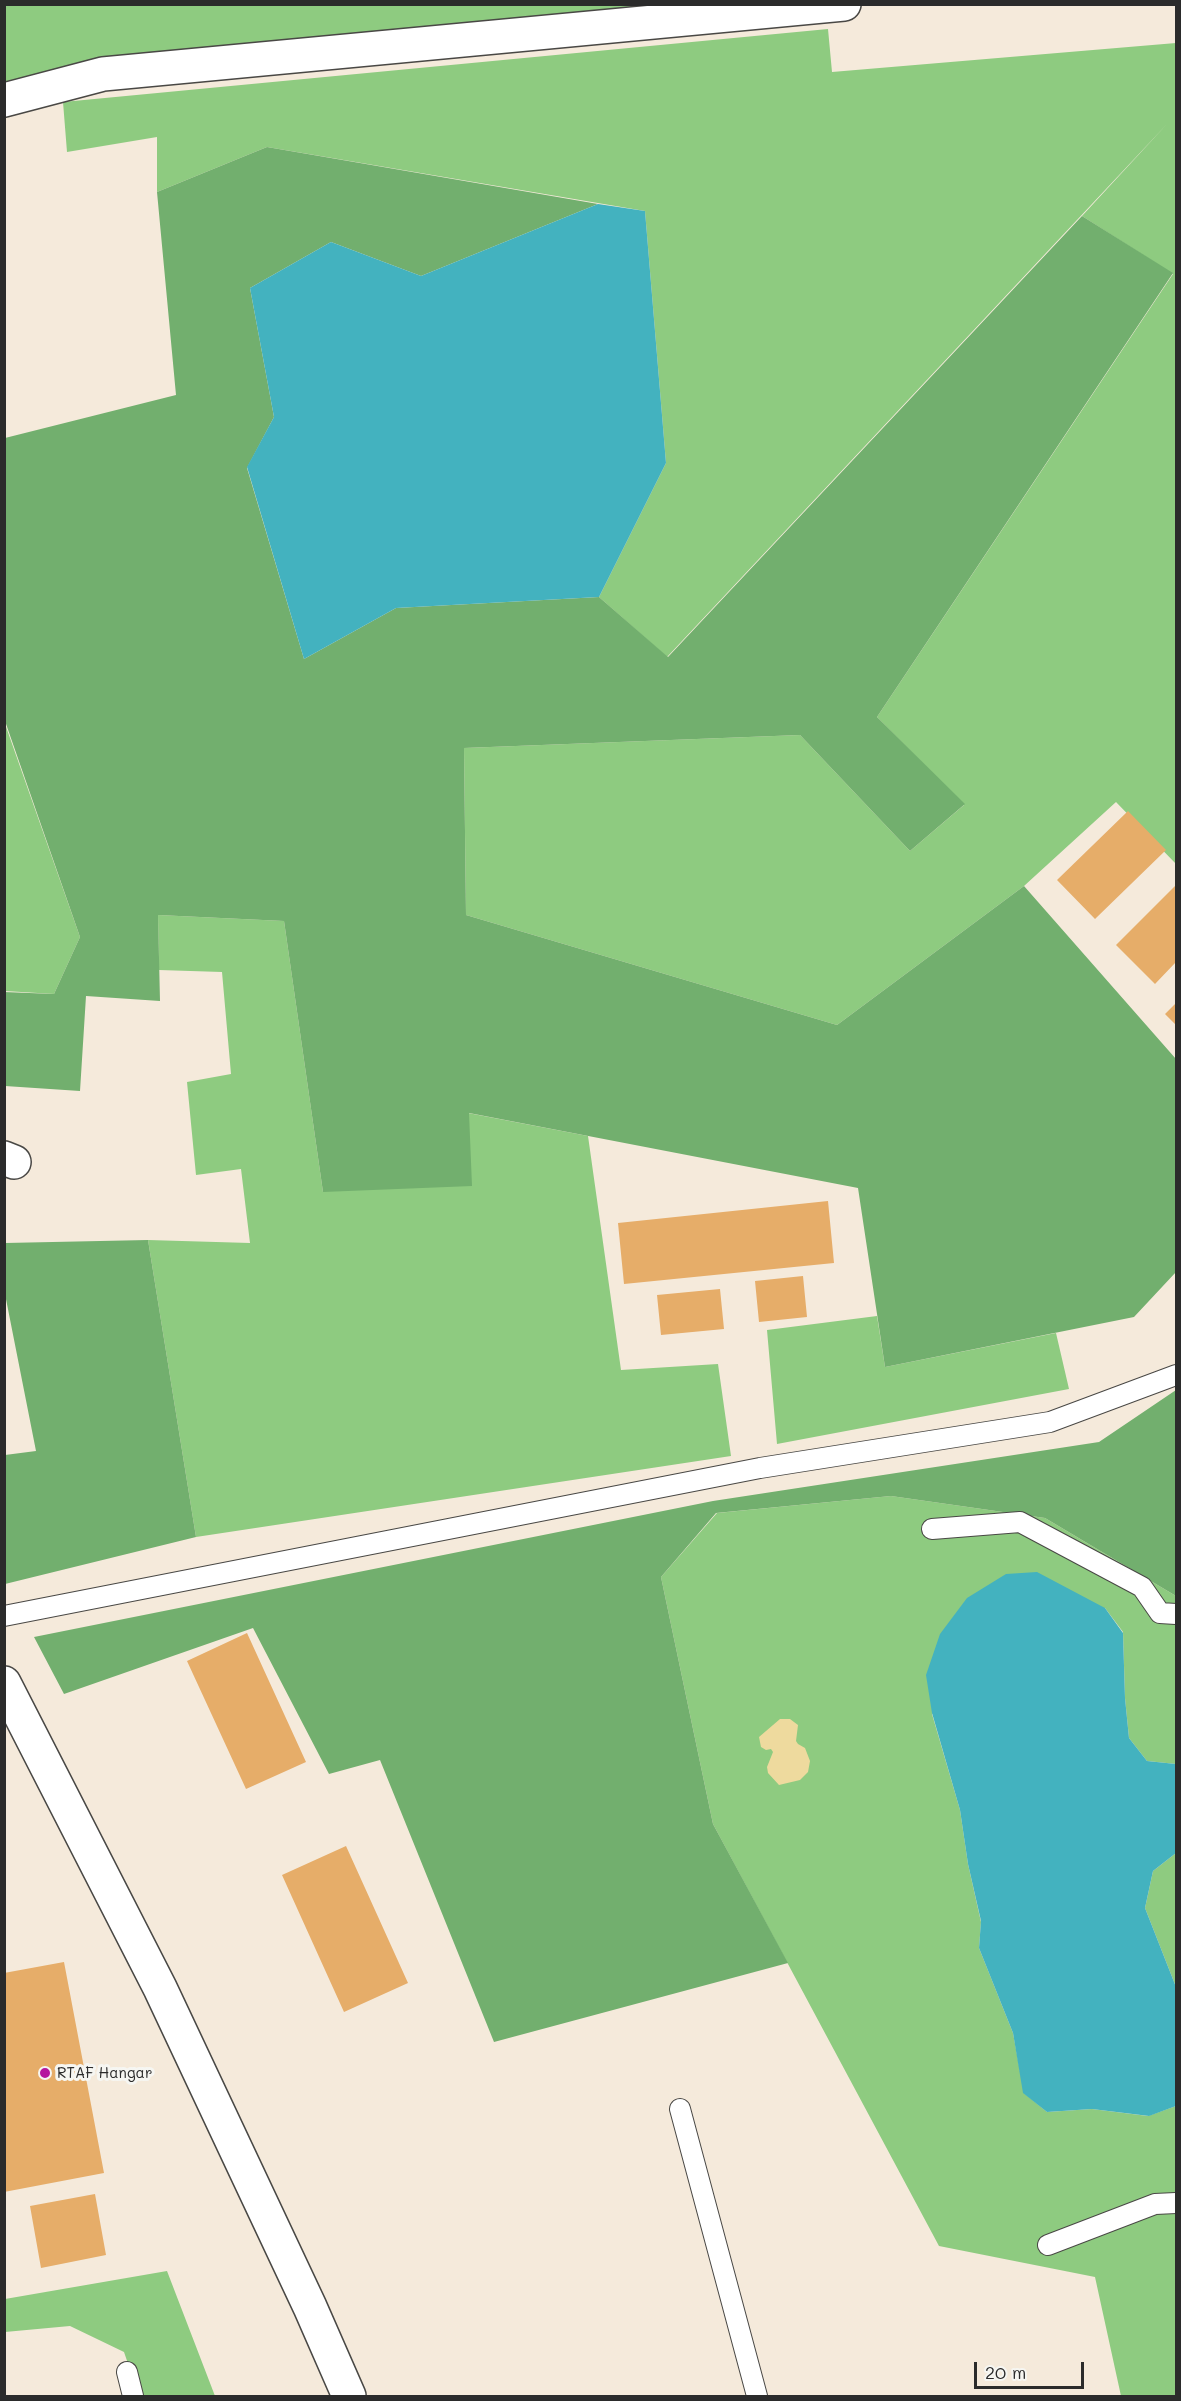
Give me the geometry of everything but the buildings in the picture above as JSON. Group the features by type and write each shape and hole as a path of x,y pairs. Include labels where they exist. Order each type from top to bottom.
{"street":[{"path":"4,100 103,74 844,4"},
{"path":"4,1683 160,1988 310,2307 349,2397"}],"lane":[{"path":"4,1616 760,1468 1050,1422 1176,1375"},
{"path":"932,1529 1020,1522 1142,1587 1160,1613 1176,1614"},
{"path":"680,2109 757,2397"},
{"path":"1048,2245 1155,2204 1176,2203"},
{"path":"127,2372 133,2397"}],"green space":[{"path":"5,5 737,5 5,91"},
{"path":"828,29 832,72 1176,43 1176,864 1116,802 1024,886 837,1025 466,915 464,748 800,735 910,851 964,805 877,717 1173,274 1082,216 1167,124 667,657 599,597 666,463 645,211 267,147 157,192 157,137 67,152 63,102"},
{"path":"267,147 598,204 421,276 331,242 250,288 274,417 247,468 304,659 396,608 599,597 668,657 1082,216 1173,273 877,717 965,804 910,851 800,735 464,748 466,915 837,1025 1024,886 1176,1059 1176,1272 1134,1317 885,1367 858,1188 469,1113 472,1186 323,1192 284,921 158,915 160,1001 86,996 80,1091 5,1086 4,992 54,994 80,937 5,721 5,438 176,395 157,192"},
{"path":"4,721 80,937 54,994 5,991"},
{"path":"158,915 284,921 323,1192 468,1113 588,1136 621,1370 718,1364 731,1456 196,1537 148,1240 250,1243 241,1169 196,1175 187,1082 231,1074 222,972 159,970"},
{"path":"148,1240 196,1537 5,1584 5,1455 36,1451 5,1294 5,1243"},
{"path":"877,1316 885,1367 1056,1333 1069,1389 777,1444 767,1330"},
{"path":"1176,1390 1176,1596 1045,1518 891,1496 716,1513 661,1577 713,1824 788,1963 494,2042 380,1760 329,1774 253,1628 64,1694 34,1637 713,1501 1099,1442"},
{"path":"891,1496 1045,1518 1176,1596 1176,1764 1147,1761 1129,1738 1123,1632 1105,1608 932,1714 960,1810 968,1864 981,1922 979,1948 1013,2033 1024,2093 1047,2112 1092,2109 1148,2116 1176,2106 1176,2396 1121,2396 1095,2277 939,2246 713,1824 661,1577 717,1513"},
{"path":"1176,1853 1176,1987 1145,1908 1153,1871"},
{"path":"167,2271 215,2396 139,2396 124,2352 70,2326 5,2332 5,2299"}],"sand":[{"path":"780,1719 790,1719 798,1725 796,1741 805,1748 810,1761 808,1772 800,1780 779,1785 768,1773 767,1767 773,1752 771,1749 766,1750 761,1747 759,1737"}],"water":[{"path":"598,204 645,211 666,463 599,597 396,608 304,659 247,467 274,417 250,288 331,242 421,276"},
{"path":"1037,1572 1105,1608 1123,1633 1129,1738 1147,1761 1176,1764 1176,1853 1153,1871 1145,1908 1176,1987 1176,2106 1149,2116 1092,2109 1047,2112 1023,2093 1013,2033 979,1948 981,1921 968,1864 960,1810 932,1713 926,1675 940,1634 967,1598 1006,1574"}],"place":[{"name":"RTAF Hangar","path":"45,2073"}]}
